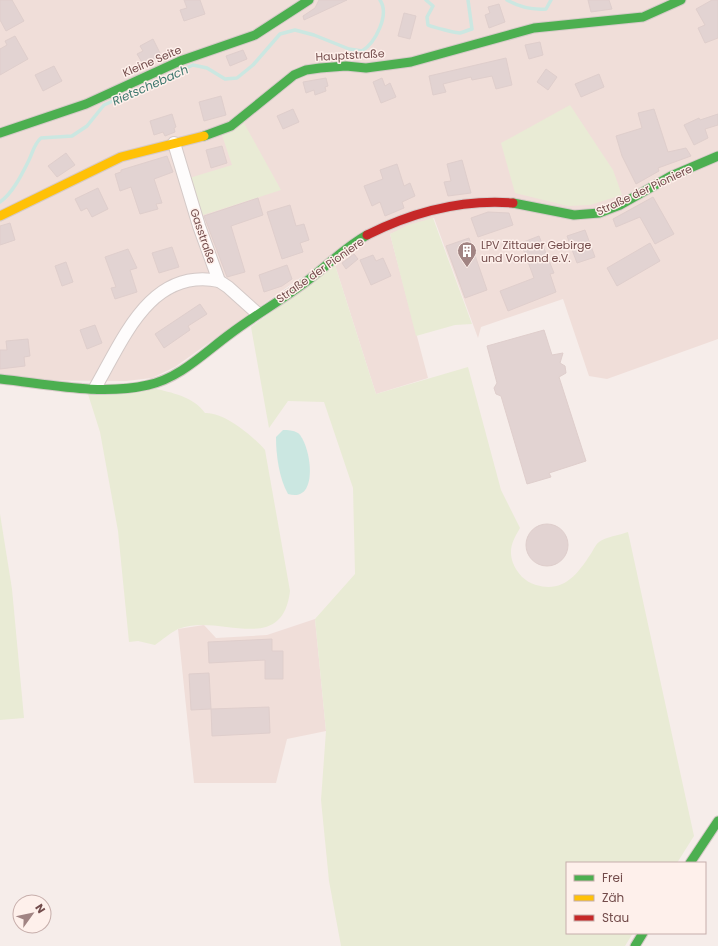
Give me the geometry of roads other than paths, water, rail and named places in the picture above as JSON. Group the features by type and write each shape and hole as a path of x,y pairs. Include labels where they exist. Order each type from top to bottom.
{"street":[{"name":"Kleine Seite","path":"0,133 86,104 180,61 255,35 308,0"},
{"name":"Hauptstraße","path":"0,216 121,157 202,137 231,126 294,75 306,70 346,66 366,68 411,62 534,28 643,17 662,10 681,0"},
{"name":"Gasstraße","path":"174,143 199,226 218,281"},
{"name":"Straße der Pioniere","path":"0,379 95,388 135,388 152,385 184,369 257,313 307,281 340,252 357,241 409,217 440,208 495,201 526,205 578,215 588,215 630,199 671,176 718,156"},
{"path":"95,388 136,317 152,299 180,282 204,278 218,281 228,287 257,313"},
{"path":"691,862 718,821"},
{"path":"635,946 642,934"}],"water":[{"path":"283,430 298,433 303,439 309,460 309,482 305,490 298,495 288,494 280,474 277,459 276,437"}],"waterway":[{"name":"Rietschebach","path":"0,202 9,194 17,183 35,145 41,138 72,136 87,126 104,105 193,65 207,68 225,79 237,78 253,65 280,34 295,30 314,35 349,49 362,51 372,42 380,28 383,13 383,6 380,0"},
{"name":"Rietschebach","path":"426,0 433,6 427,17 428,25 460,33 472,29 468,0"},
{"name":"Rietschebach","path":"507,0 521,6 541,9 546,9 551,0"}],"place":[{"name":"LPV Zittauer Gebirge und Vorland e.V.","path":"467,268"}]}
